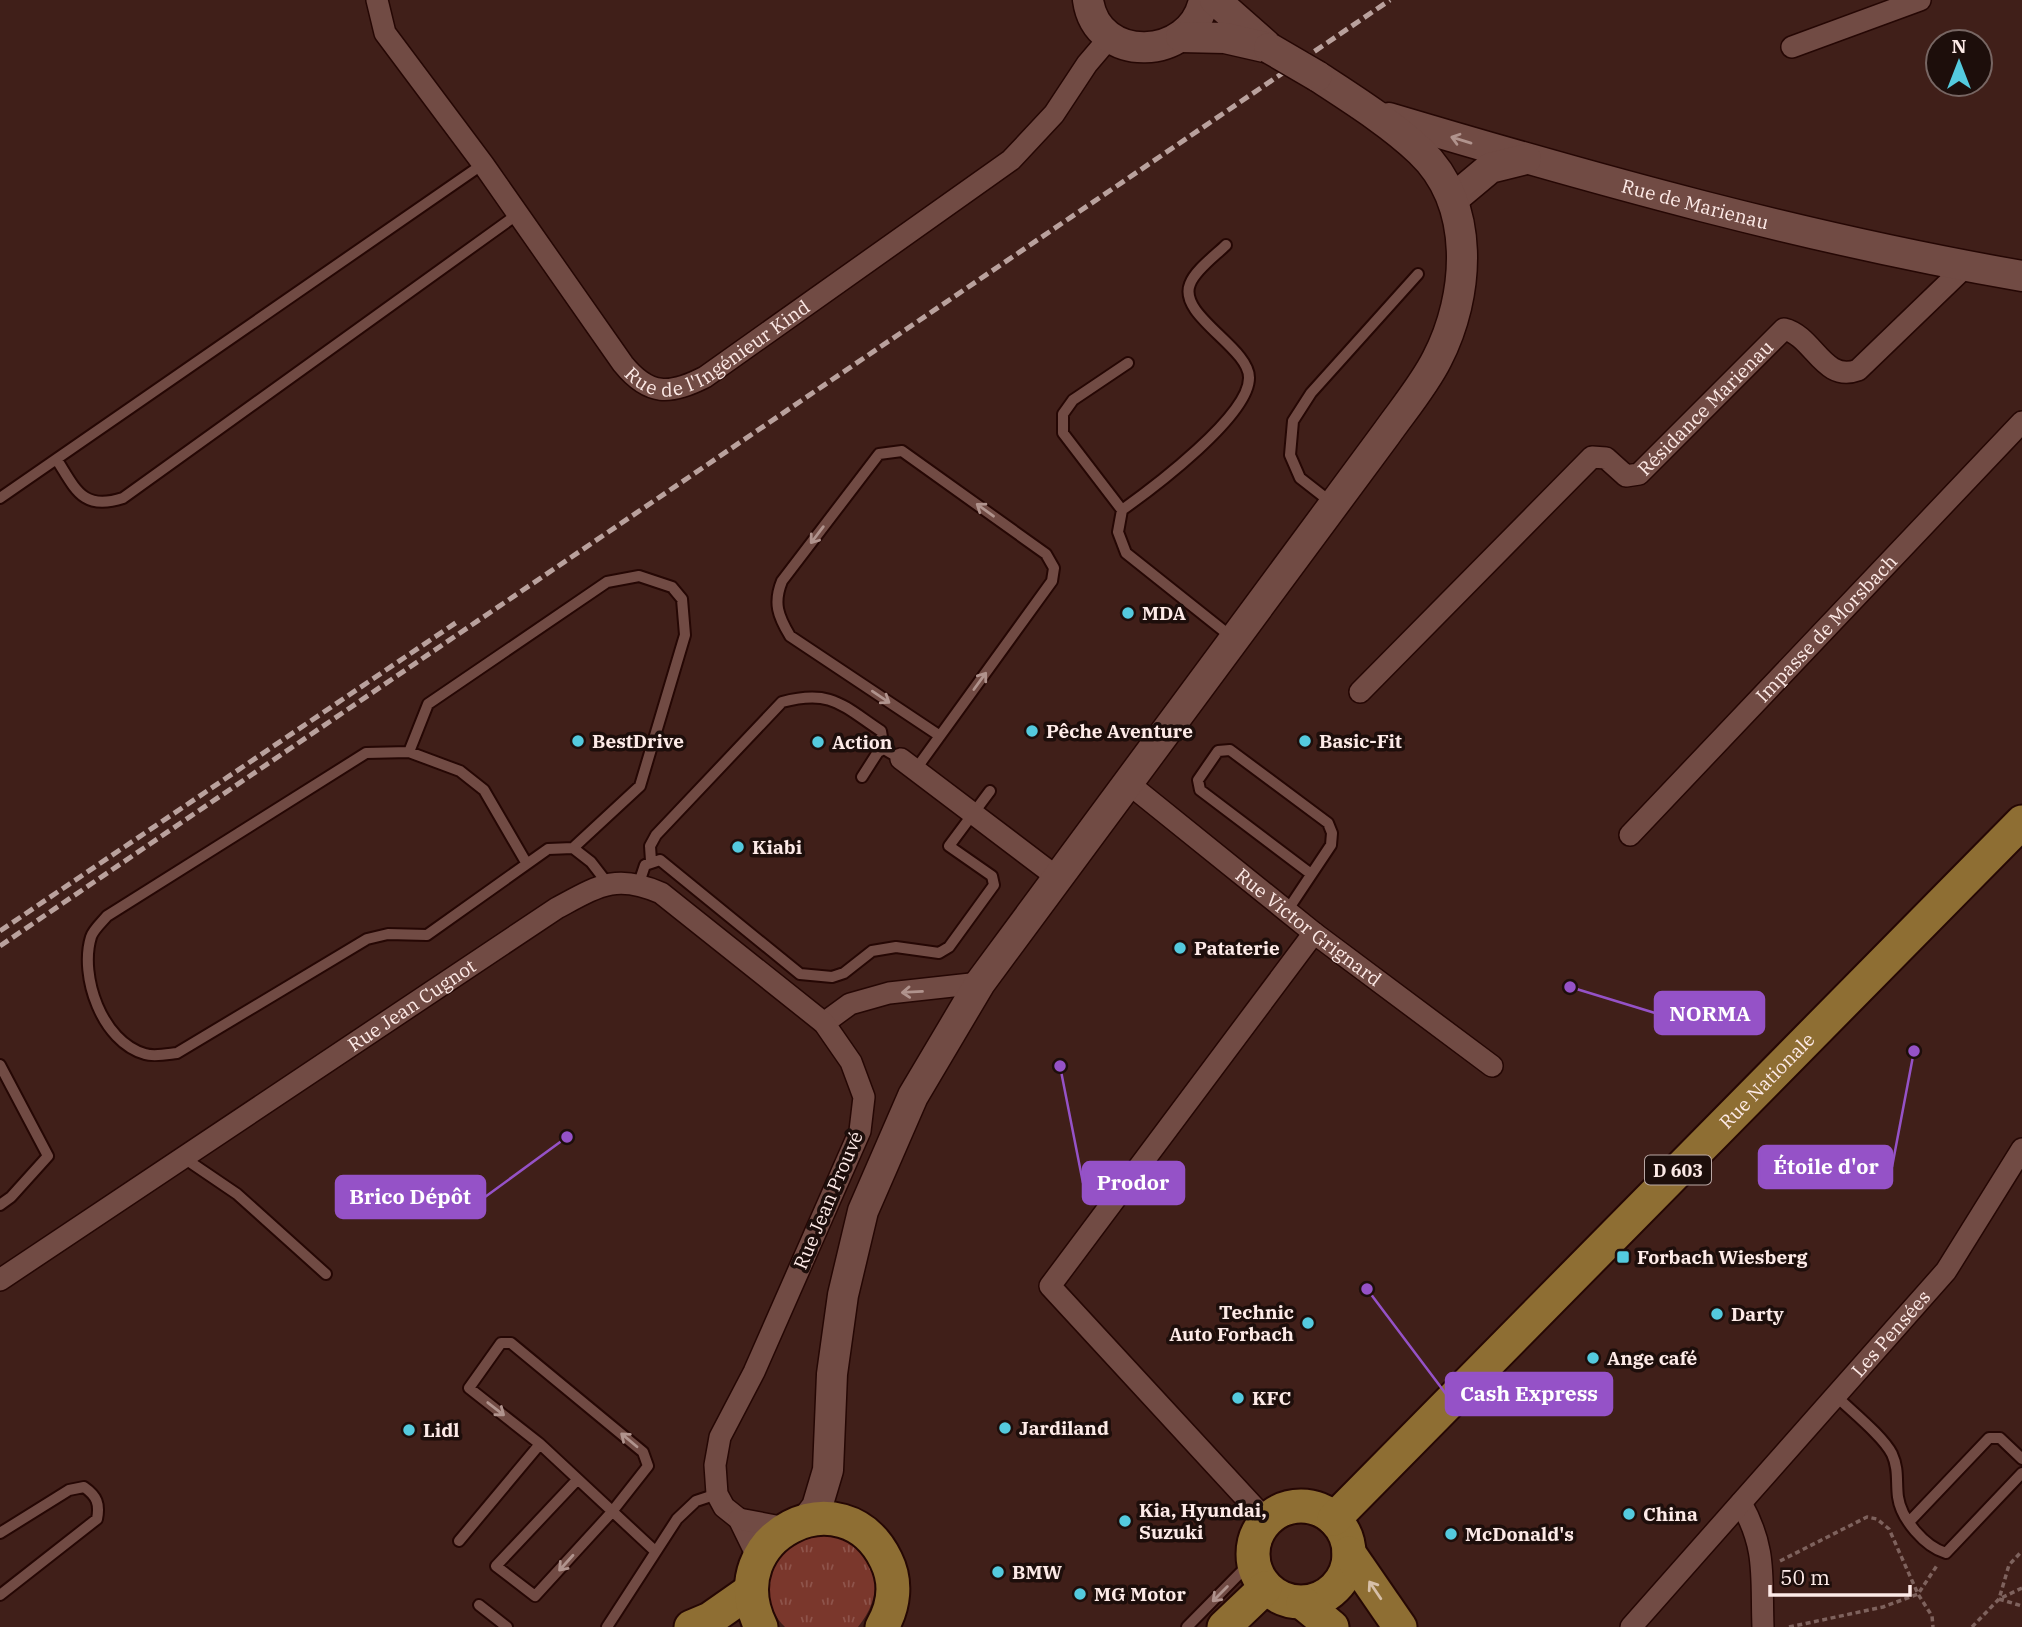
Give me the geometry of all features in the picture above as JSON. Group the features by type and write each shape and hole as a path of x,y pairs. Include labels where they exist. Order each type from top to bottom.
{"main road":[{"path":"1088,0 1097,23 1110,37 1127,46 1146,49 1164,46 1181,37 1194,25 1204,0"},
{"path":"700,1623 760,1627 750,1591 758,1558 770,1541 817,1507 828,1470 834,1361 844,1295 863,1211 913,1096 980,983 1335,504 1437,359 1461,283 1462,245 1453,199 1422,152 1375,114 1269,48 1215,0"},
{"path":"1181,37 1225,38 1269,48"},
{"name":"Rue de Marienau","path":"1375,114 1708,208 2022,276"},
{"path":"1453,199 1490,168 1527,159"},
{"name":"Rue Nationale","path":"1334,1518 2022,822"},
{"path":"828,1470 845,1522"},
{"path":"1224,1627 1259,1574 1257,1532 1266,1520 1282,1510 1300,1506 1318,1509 1334,1518 1345,1534 1349,1553 1346,1571 1337,1587 1321,1599 1303,1603 1282,1600 1259,1574"},
{"path":"797,1524 845,1522 865,1533 881,1549 891,1569 894,1592 889,1614 882,1627"},
{"path":"1349,1553 1400,1627"},
{"path":"700,1623 750,1591"},
{"path":"1303,1603 1332,1627"}],"street":[{"name":"Rue de l'Ingénieur Kind","path":"377,0 385,33 483,164 636,380 662,390 690,384 1011,160 1054,114 1087,64 1110,37"},
{"path":"1792,47 1920,0"},
{"name":"Résidance Marienau","path":"1360,692 1592,457 1606,458 1626,476 1639,474 1784,329 1794,332 1835,372 1849,373 1858,370 1966,266"},
{"name":"Impasse de Morsbach","path":"1630,835 2022,422"},
{"path":"900,759 1058,878"},
{"name":"Rue Victor Grignard","path":"1128,783 1314,933 1492,1066"},
{"path":"639,883 661,893 824,1023 850,1004 889,993 980,983"},
{"name":"Rue Jean Cugnot","path":"0,1280 557,908 599,885 639,883"},
{"path":"1266,1520 1051,1286 1314,933"},
{"name":"Rue Jean Prouvé","path":"717,1493 715,1465 720,1437 754,1372 860,1131 864,1097 851,1062 824,1023"},
{"name":"Les Pensées","path":"1631,1627 1946,1271 2020,1156"},
{"path":"717,1493 724,1507 739,1519 758,1558"},
{"path":"1741,1503 1756,1531 1761,1570 1763,1627"},
{"path":"739,1519 797,1524"}],"lane":[{"path":"0,498 483,164"},
{"path":"57,460 76,490 93,502 108,503 123,498 518,214"},
{"path":"1226,245 1190,282 1189,293 1205,323 1246,362 1250,377 1247,392 1175,472 1122,510 1118,532 1126,553 1234,639"},
{"path":"1335,504 1300,478 1290,455 1293,421 1311,393 1418,274"},
{"path":"1122,510 1063,433 1063,414 1073,400 1128,363"},
{"path":"862,777 878,752 900,759 940,736 1052,581 1054,568 1046,554 902,451 892,450 879,454 782,581 776,597 778,616 790,636 940,736"},
{"path":"409,752 428,704 607,582 639,576 672,587 682,599 685,635 640,786 573,848"},
{"path":"651,860 650,845 656,835 782,702 808,695 834,701 881,731 900,759"},
{"path":"1287,911 1331,845 1332,833 1328,823 1230,750 1218,751 1198,780 1200,790 1311,874"},
{"path":"527,864 484,790 460,771 409,752 366,753 107,916 91,935 87,977 95,1003 123,1042 146,1055 177,1053 367,939 388,934 427,935 527,864 548,849 573,848 591,862 608,884"},
{"path":"639,883 645,864 651,860 660,860 800,974 832,977 844,973 872,951 895,947 939,953 949,947 994,885 992,876 949,846 990,791"},
{"path":"740,957 756,937"},
{"path":"0,1065 48,1156 11,1197 0,1205"},
{"path":"184,1158 237,1194 326,1274"},
{"path":"577,1480 496,1566 536,1596 611,1513 648,1466 643,1452 511,1343 501,1343 469,1388 540,1444 611,1513 654,1551"},
{"path":"1835,1395 1891,1452 1898,1472 1898,1499 1909,1522 1933,1549 1946,1553 2022,1474"},
{"path":"1909,1522 1989,1438 2000,1438 2022,1460"},
{"path":"459,1541 540,1444"},
{"path":"0,1533 69,1490 84,1487 94,1494 99,1506 97,1519 0,1595"},
{"path":"607,1627 677,1518 696,1501 717,1493"},
{"path":"1187,1627 1259,1574"},
{"path":"479,1605 507,1627"}],"path":[{"path":"1761,1570 1867,1517 1877,1518 1889,1528 1918,1594 1932,1616 1933,1627"},
{"path":"1999,1599 2009,1565 2022,1551"},
{"path":"1789,1627 1883,1607 1918,1594 1946,1553"},
{"path":"1972,1627 1999,1599 2022,1588"},
{"path":"1999,1599 2022,1606"}],"green space":[{"path":"811,1531 845,1536 859,1547 867,1558 875,1580 875,1592 872,1604 858,1627 785,1627 774,1613 769,1590 769,1564"}],"railway":[{"path":"0,946 1390,0"},
{"path":"0,931 457,622"}],"place":[{"name":"MDA","path":"1128,613"},
{"name":"Pêche Aventure","path":"1032,731"},
{"name":"BestDrive","path":"578,741"},
{"name":"Basic-Fit","path":"1305,741"},
{"name":"Action","path":"818,742"},
{"name":"Kiabi","path":"738,847"},
{"name":"Pataterie","path":"1180,948"},
{"name":"NORMA","path":"1570,987"},
{"name":"Étoile d'or","path":"1914,1051"},
{"name":"Prodor","path":"1060,1066"},
{"name":"Brico Dépôt","path":"567,1137"},
{"name":"Forbach Wiesberg","path":"1623,1257"},
{"name":"Cash Express","path":"1367,1289"},
{"name":"Darty","path":"1717,1314"},
{"name":"Technic Auto Forbach","path":"1308,1323"},
{"name":"Ange café","path":"1593,1358"},
{"name":"KFC","path":"1238,1398"},
{"name":"Jardiland","path":"1005,1428"},
{"name":"Lidl","path":"409,1430"},
{"name":"China","path":"1629,1514"},
{"name":"Kia, Hyundai, Suzuki","path":"1125,1521"},
{"name":"McDonald's","path":"1451,1534"},
{"name":"BMW","path":"998,1572"},
{"name":"MG Motor","path":"1080,1594"}]}
